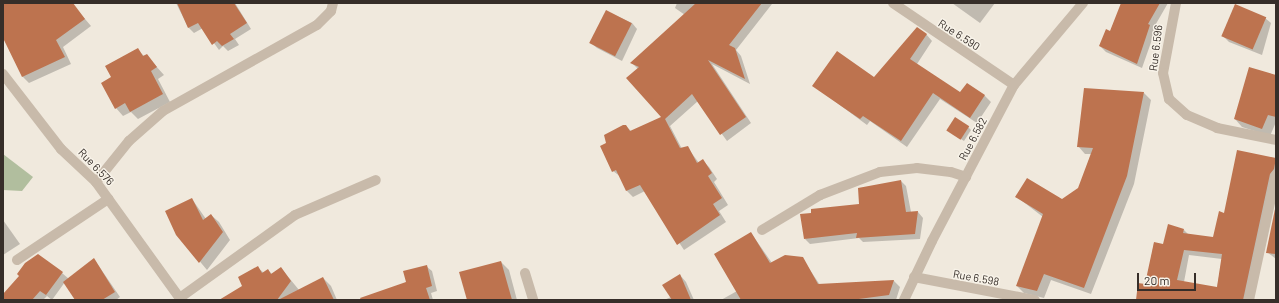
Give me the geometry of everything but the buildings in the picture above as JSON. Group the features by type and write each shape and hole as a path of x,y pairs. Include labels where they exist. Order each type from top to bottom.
{"street":[{"path":"96,182 129,141 163,111 317,26 331,11 334,3"},
{"name":"Rue 6.590","path":"893,3 1014,85"},
{"name":"Rue 6.582","path":"904,300 914,277 1014,85 1083,3"},
{"name":"Rue 6.596","path":"1176,3 1163,73 1169,99 1187,115 1217,128 1276,140"},
{"name":"Rue 6.576","path":"3,74 61,149 96,182 181,299"},
{"path":"762,230 820,196 880,172 917,168 951,172 966,177"},
{"path":"1250,300 1276,175"},
{"path":"181,299 295,215 376,180"},
{"path":"17,260 108,199"},
{"path":"525,273 533,300"},
{"name":"Rue 6.598","path":"914,277 1035,300"}],"green space":[{"path":"3,154 33,177 22,191 3,190"}]}
